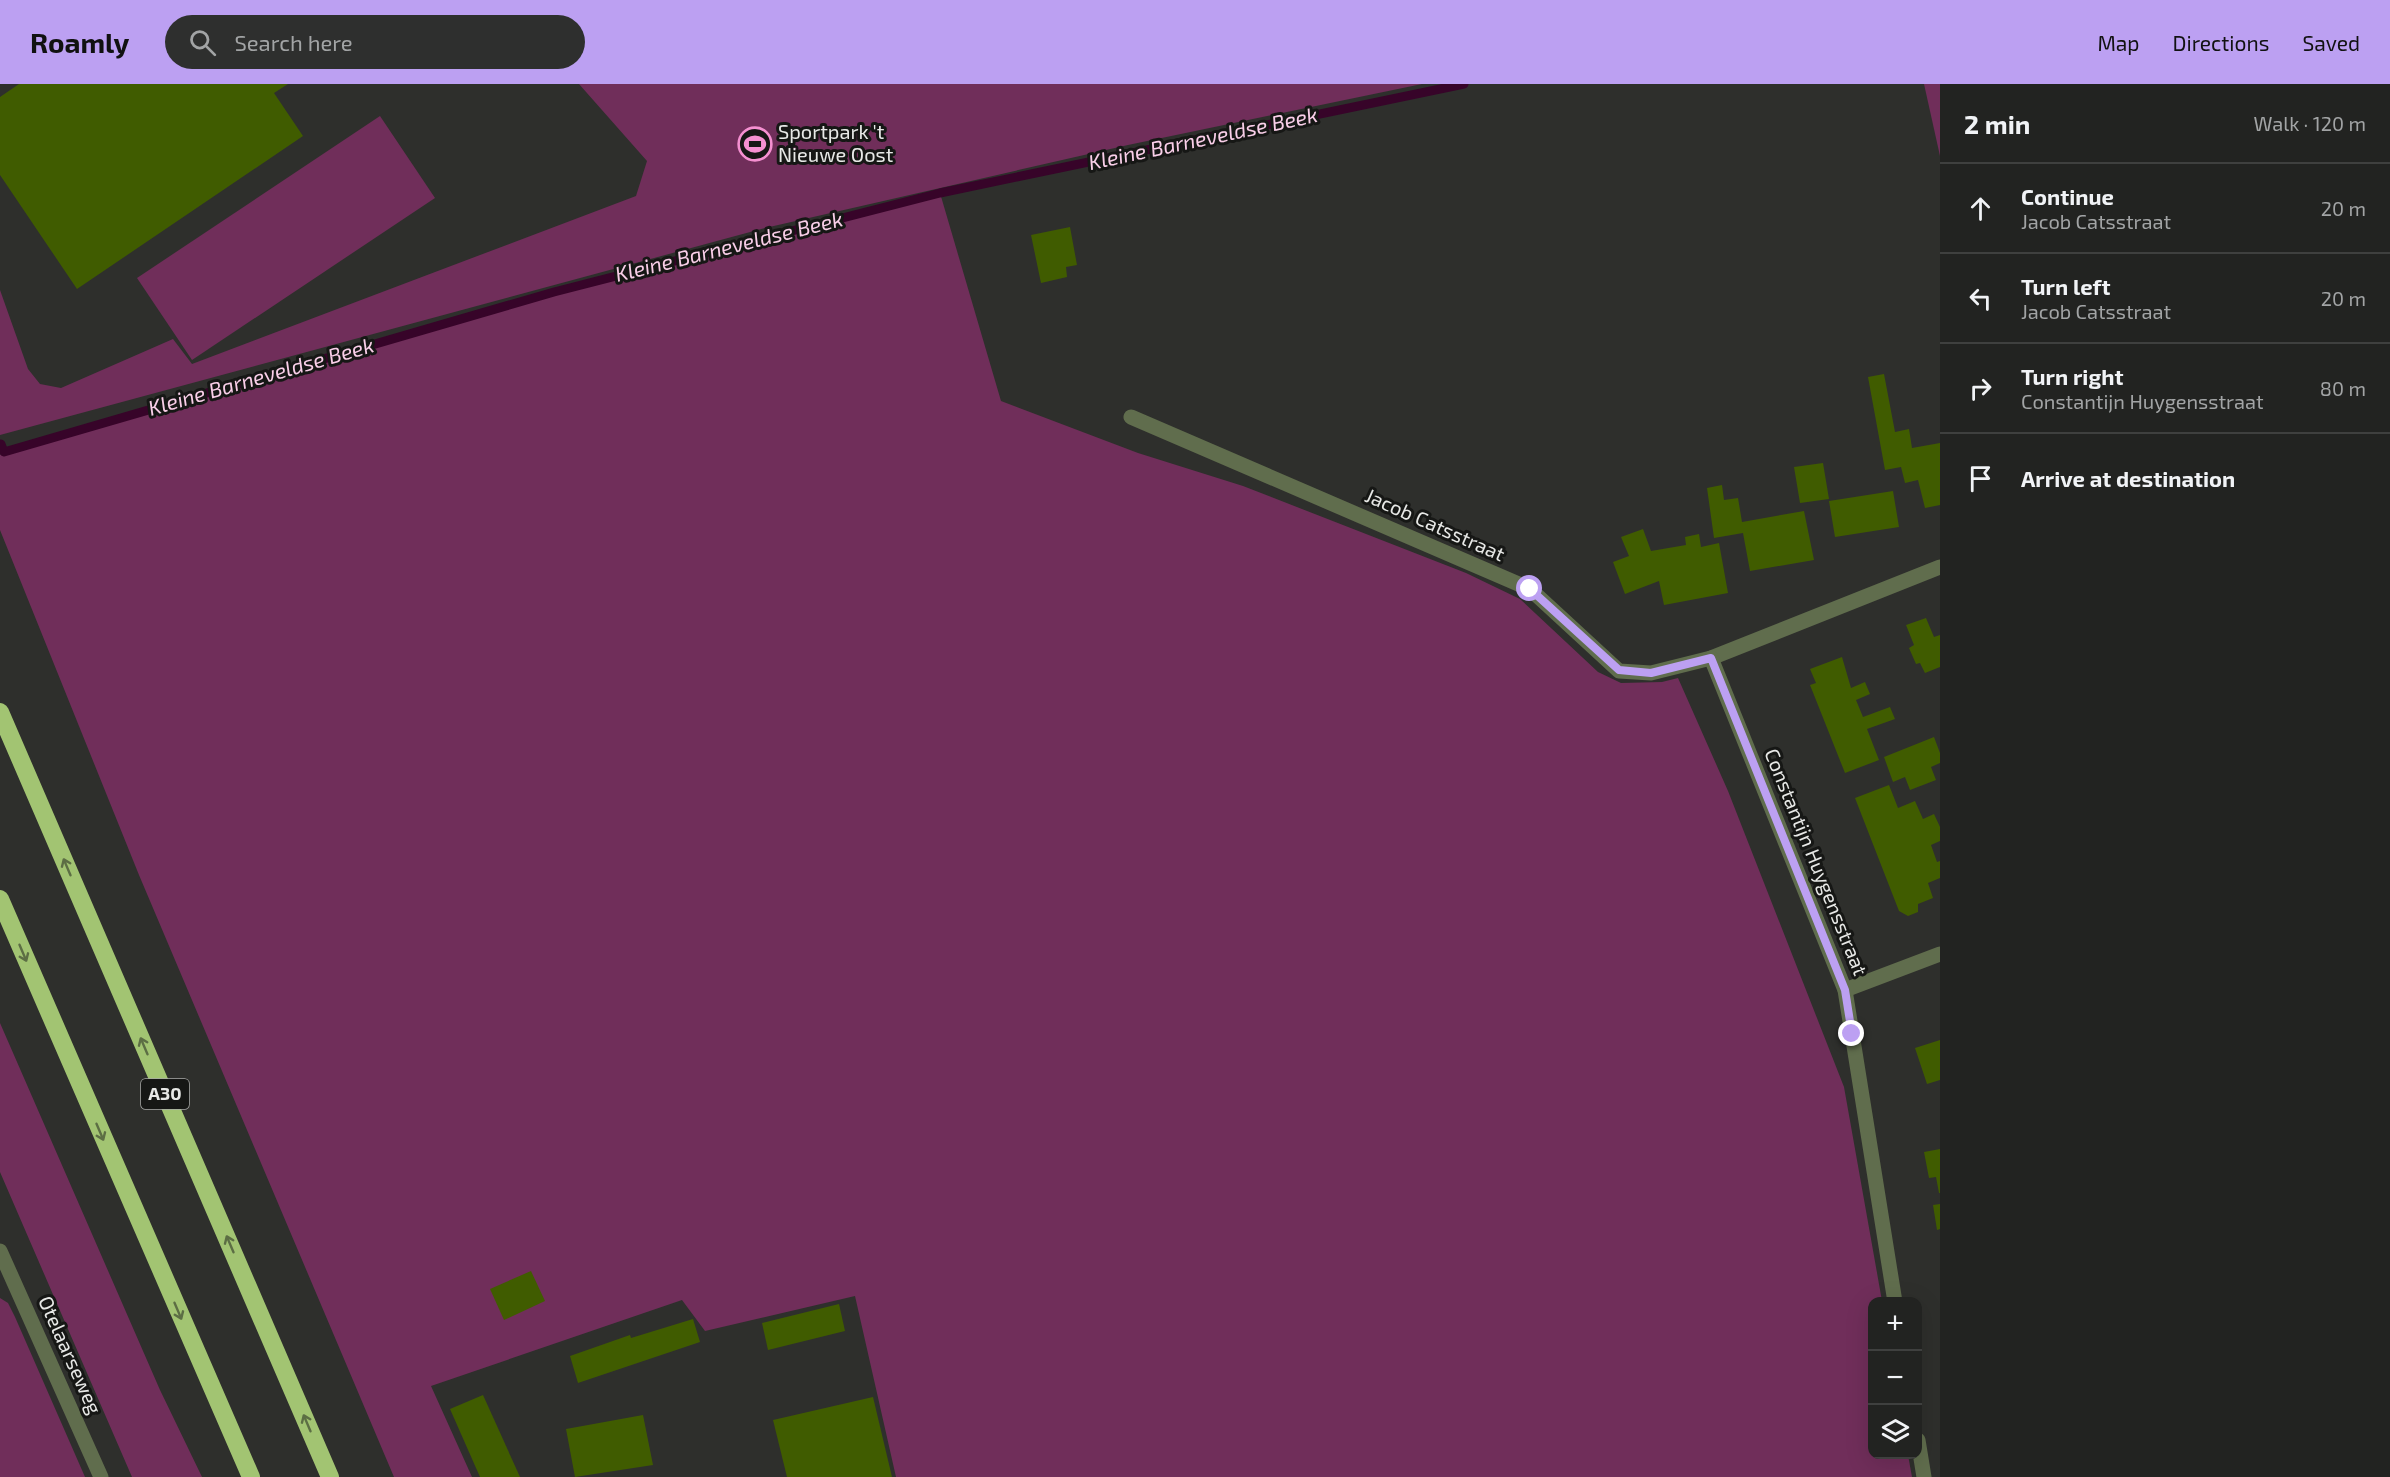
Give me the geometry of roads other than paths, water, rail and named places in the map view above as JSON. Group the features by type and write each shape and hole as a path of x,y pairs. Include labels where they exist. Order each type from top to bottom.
{"highway":[{"name":"A30","path":"0,712 330,1477"},
{"path":"0,899 251,1477"}],"street":[{"name":"Jacob Catsstraat","path":"1131,417 1530,589 1619,670 1651,673 1711,658 1940,567"},
{"name":"Constantijn Huygensstraat","path":"1711,658 1845,990 1894,1297"},
{"path":"1845,990 1940,954"},
{"name":"Otelaarseweg","path":"0,1251 101,1477"},
{"path":"1920,1459 1923,1477"}],"waterway":[{"name":"Kleine Barneveldse Beek","path":"1,444 4,452 554,292 940,193 1464,84"}],"place":[{"name":"Sportpark 't Nieuwe Oost","path":"755,144"}]}
